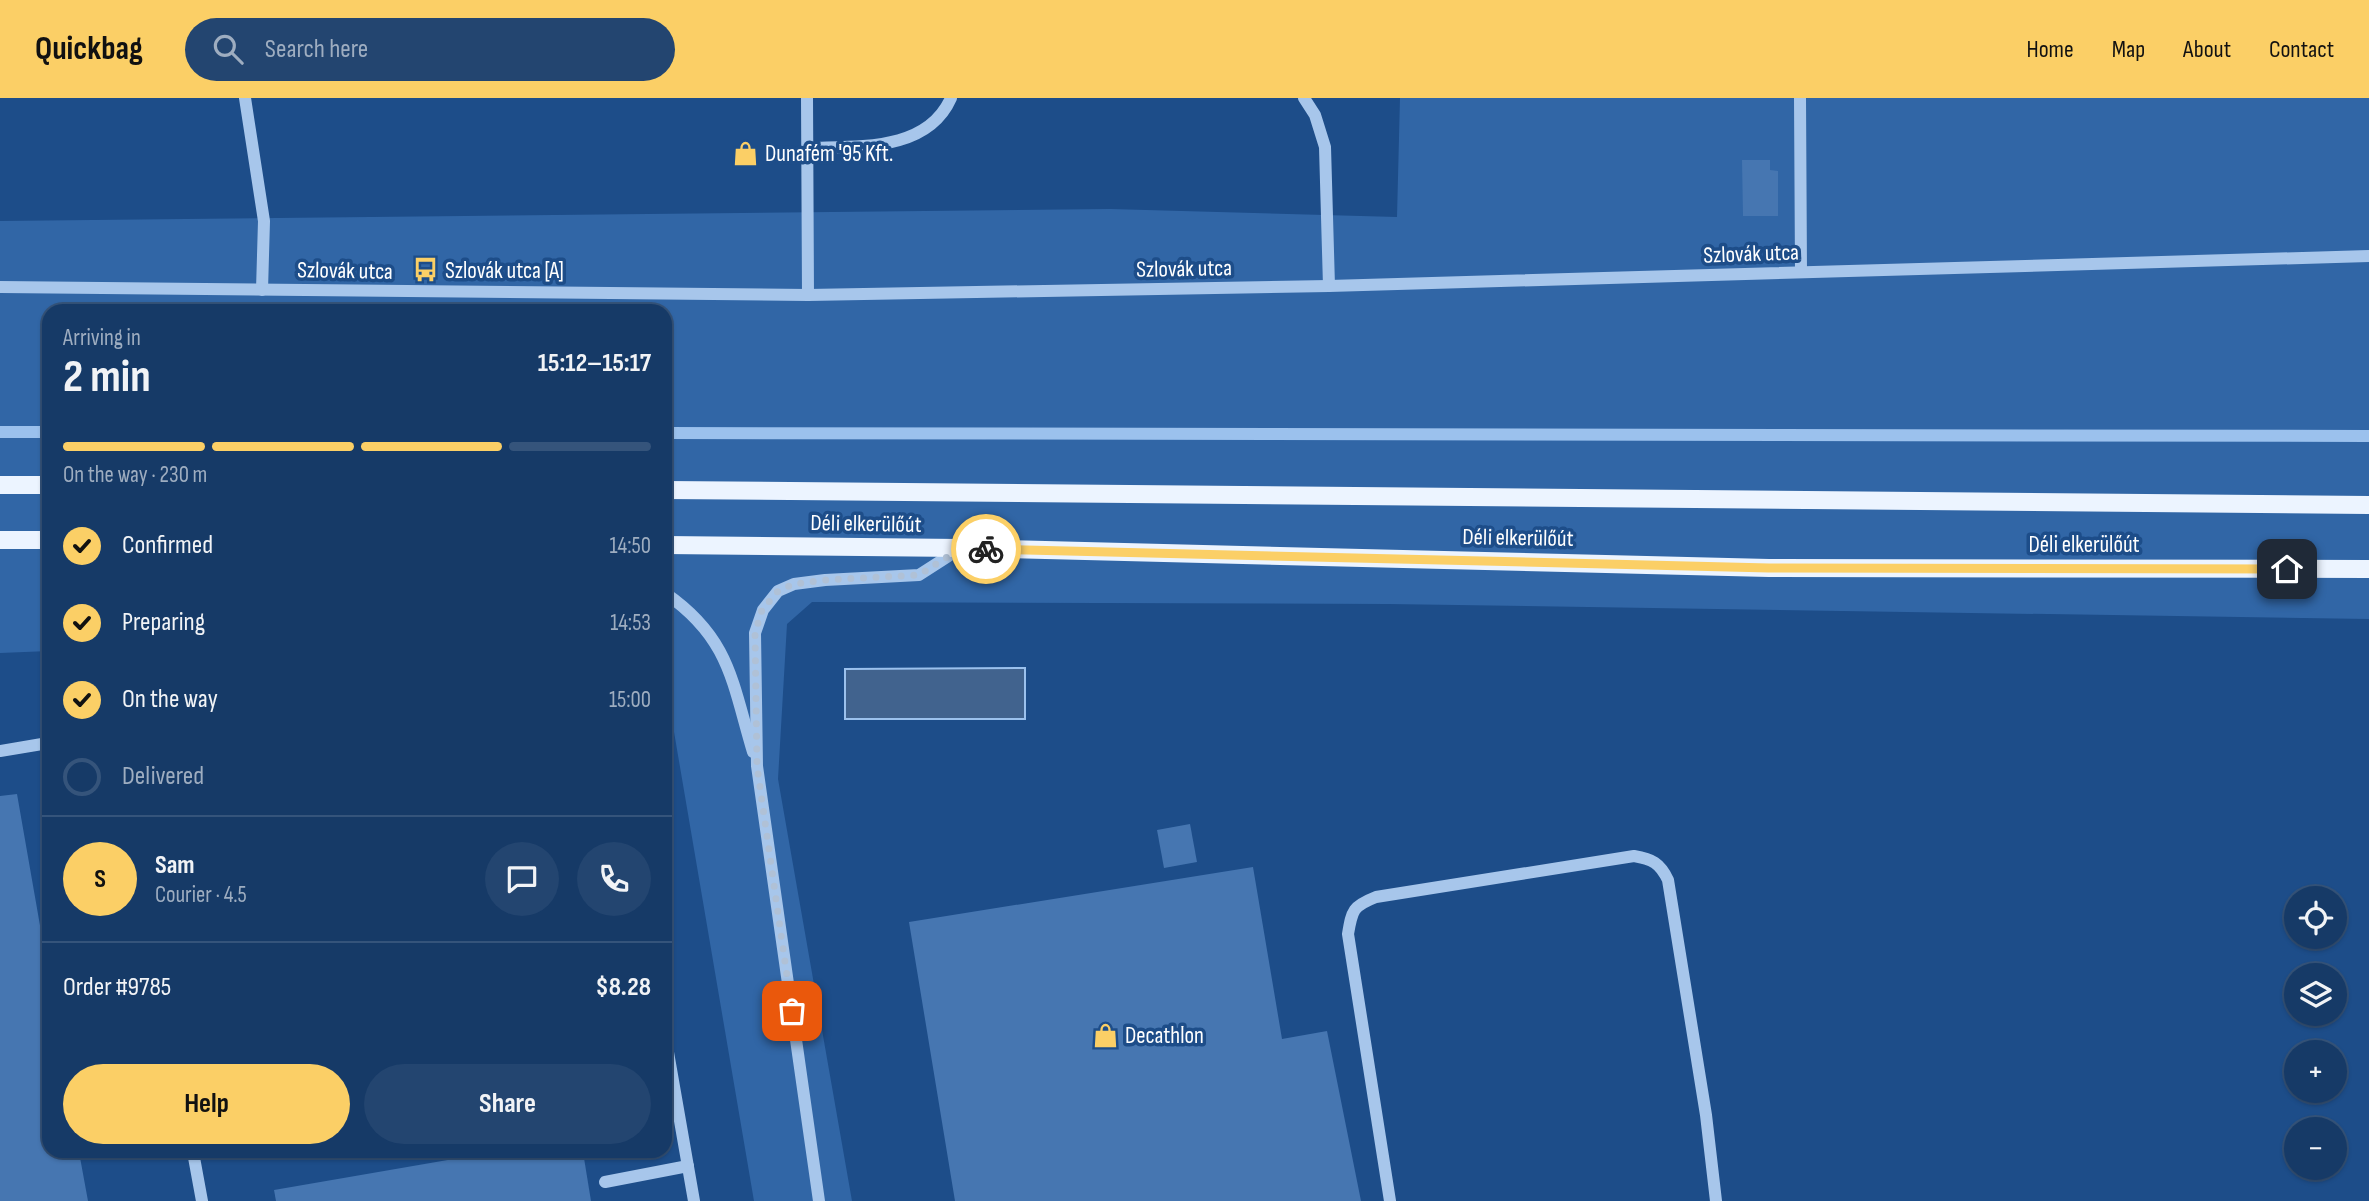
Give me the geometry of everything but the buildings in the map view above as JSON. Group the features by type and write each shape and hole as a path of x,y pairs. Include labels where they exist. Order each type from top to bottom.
{"main road":[{"path":"0,485 42,485"},
{"name":"Déli elkerülőút","path":"672,490 2369,505"},
{"path":"0,540 42,540"},
{"name":"Déli elkerülőút","path":"672,545 961,548 1769,568 2369,569"}],"street":[{"path":"245,98 264,220 262,290"},
{"path":"807,98 808,295"},
{"path":"808,148 876,146 908,138 930,125 951,98"},
{"path":"1304,98 1315,115 1325,147 1328,286"},
{"path":"1800,98 1801,272"},
{"name":"Szlovák utca","path":"0,287 808,295 1328,286 2369,256"},
{"path":"819,1201 757,766 755,633 762,610 778,591 794,584 919,575 961,548"},
{"path":"672,598 708,630 725,658 757,766"},
{"path":"0,751 42,744"},
{"path":"1390,1201 1348,934 1351,913 1359,903 1376,897 1634,856 1661,865 1668,880 1706,1115 1716,1201"},
{"path":"672,1075 694,1201"},
{"path":"194,1158 202,1201"},
{"path":"605,1182 688,1166"}],"shaded area":[{"path":"1400,98 2369,98 2369,619 1388,604 812,602 787,624 778,779 852,1201 754,1201 672,720 672,304 42,304 42,651 0,653 0,221 1110,209 1397,217"},
{"path":"1025,668 1025,719 845,719 845,669"}],"waterway":[{"path":"0,432 42,432"},
{"path":"672,433 2369,436"}],"way so far":[{"path":"792,1011 757,766 755,633 762,610 778,591 794,584 919,575 961,548 986,549"}],"place":[{"name":"Dunafém '95 Kft.","path":"745,153"},
{"name":"Szlovák utca [A]","path":"425,270"},
{"name":"Decathlon","path":"1105,1035"}],"route":[{"path":"986,549 1769,568 2287,569"}]}
